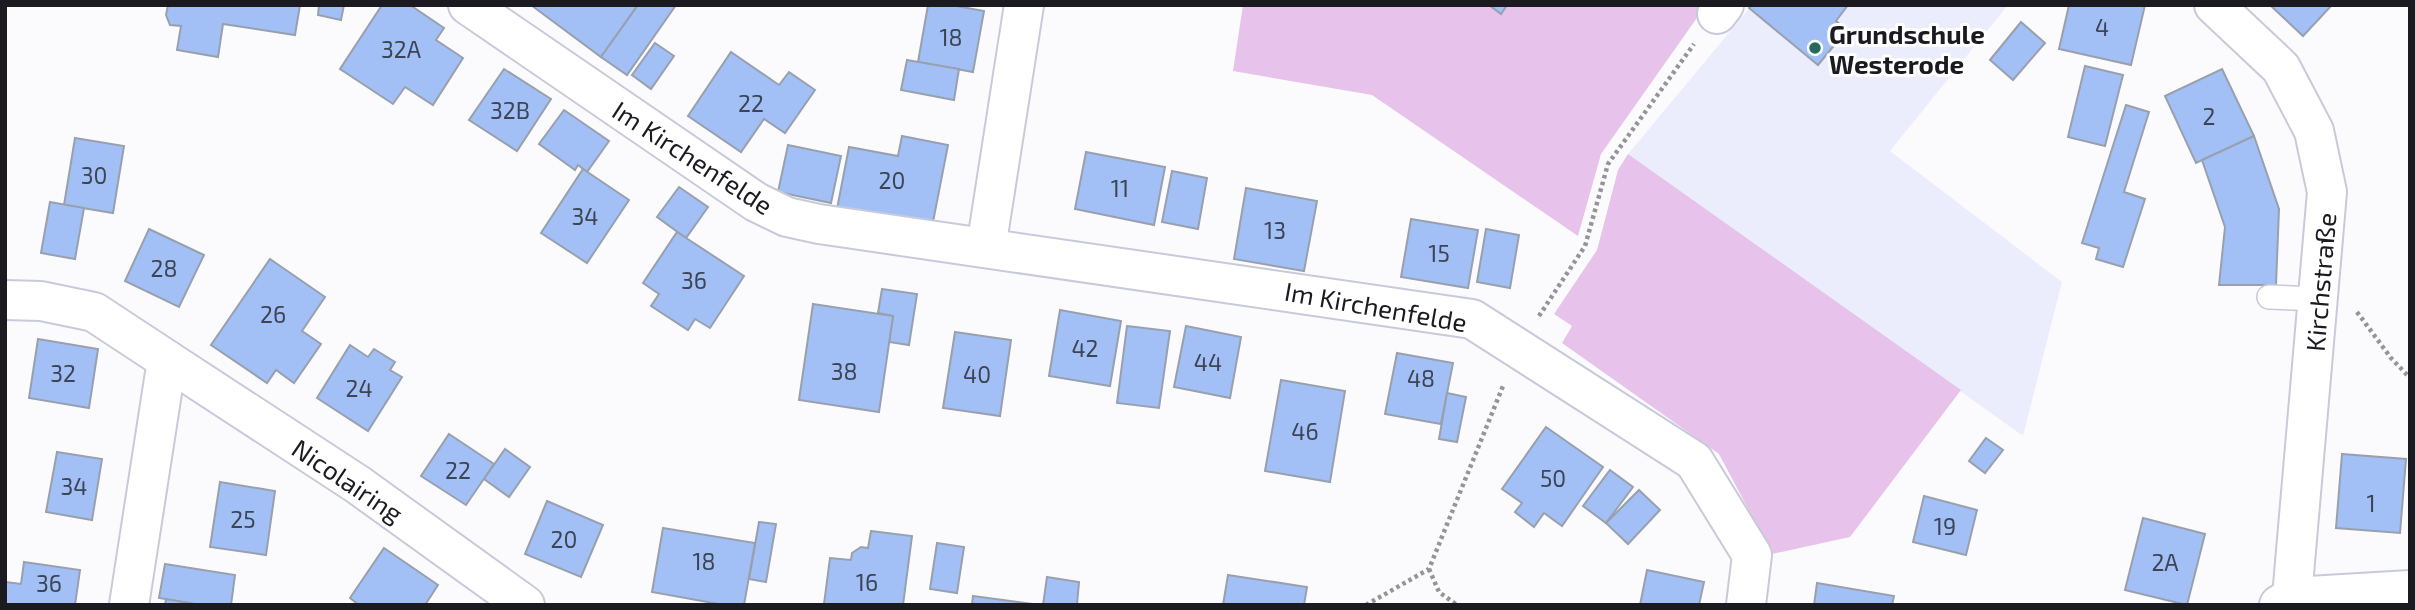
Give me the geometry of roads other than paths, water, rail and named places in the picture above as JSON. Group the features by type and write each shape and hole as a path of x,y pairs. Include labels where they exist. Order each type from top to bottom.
{"street":[{"name":"Im Kirchenfelde","path":"468,5 756,202 787,217 1472,319 1694,461 1752,555 1746,605"},
{"path":"986,247 1024,5"},
{"name":"Kirchstraße","path":"2214,5 2281,68 2314,131 2327,192 2334,301 2285,601"},
{"name":"Nicolairing","path":"5,300 41,301 94,312 357,484 525,605"},
{"path":"129,605 167,360"},
{"path":"2285,601 2410,590"}],"lane":[{"path":"2269,298 2334,301"}],"place":[{"name":"Grundschule Westerode","path":"1815,48"}]}
